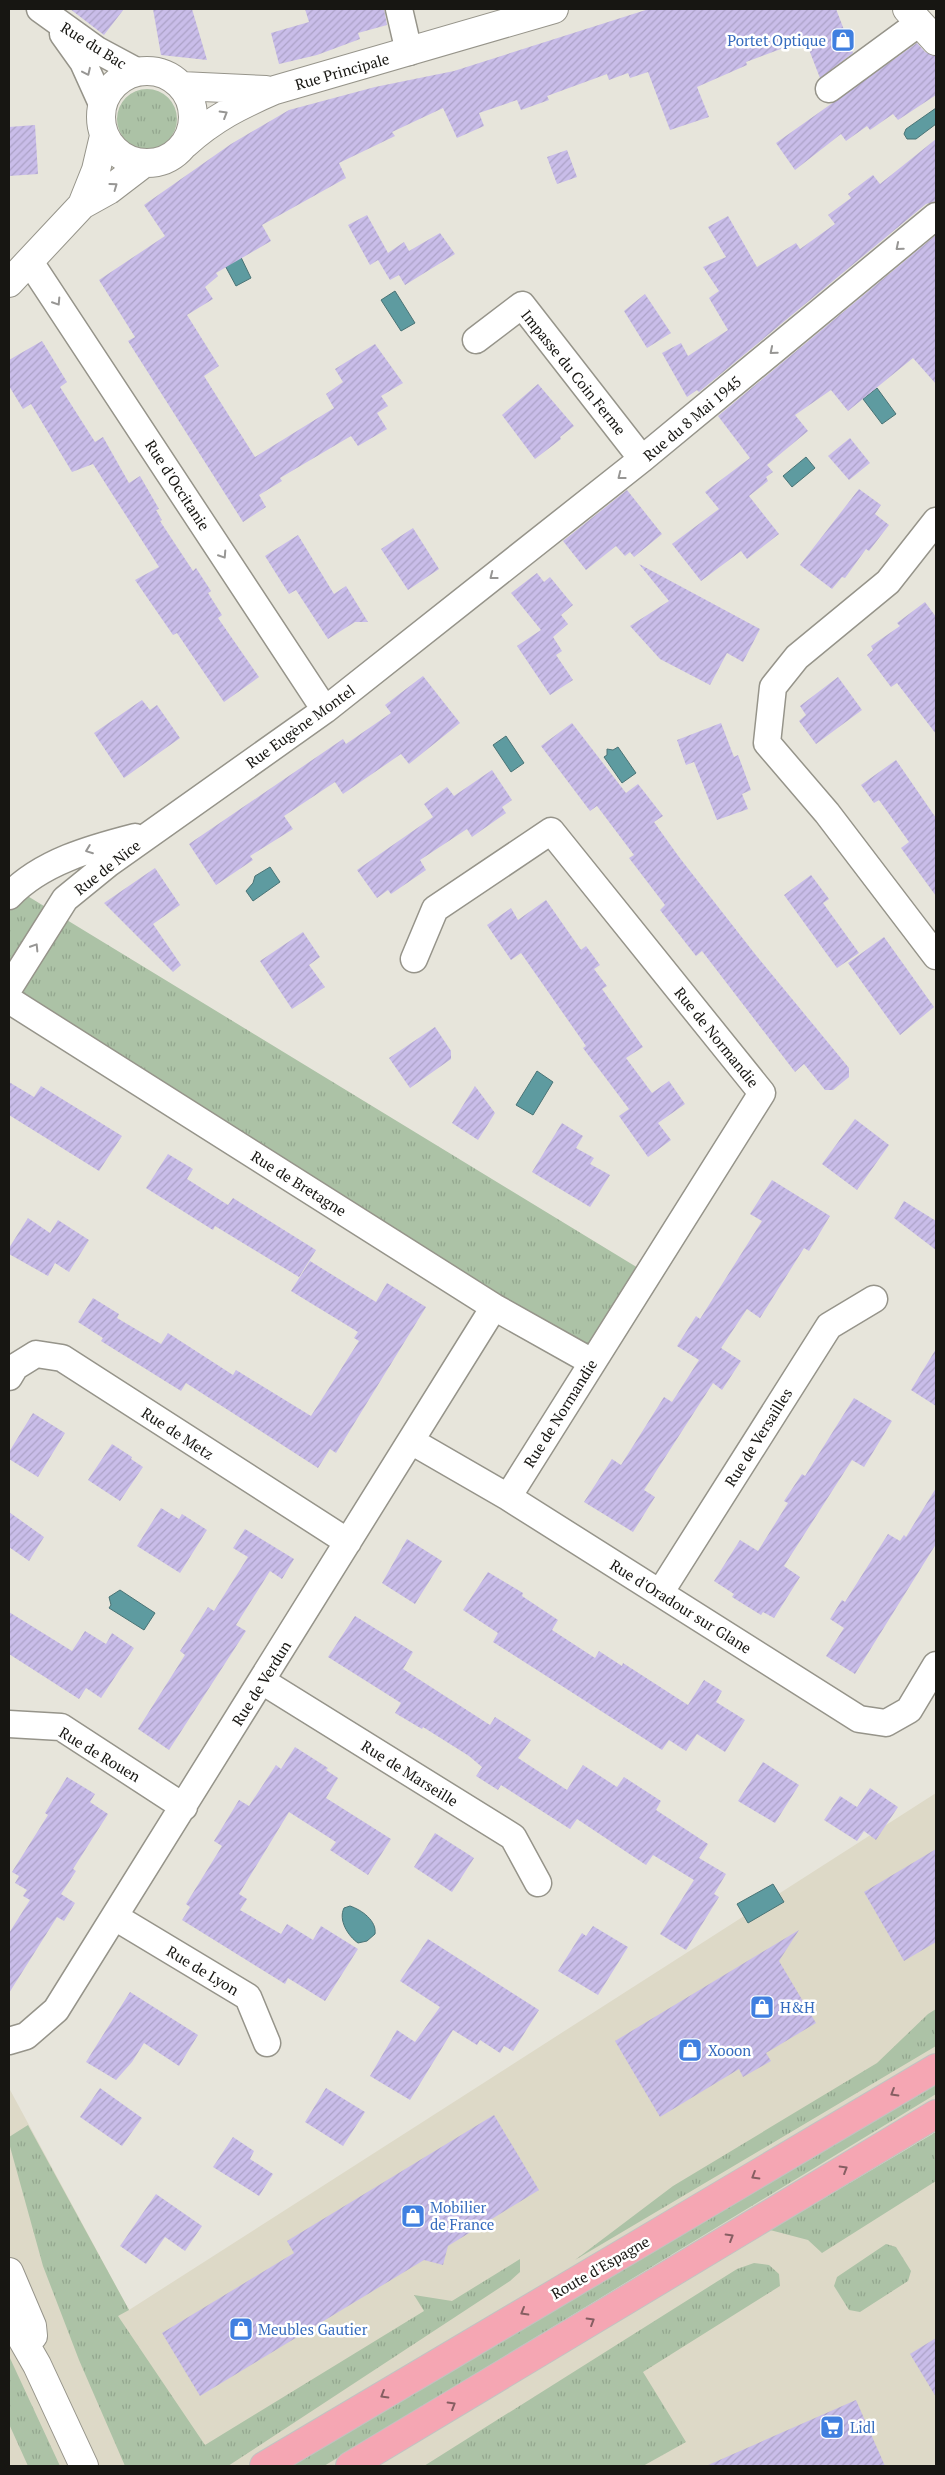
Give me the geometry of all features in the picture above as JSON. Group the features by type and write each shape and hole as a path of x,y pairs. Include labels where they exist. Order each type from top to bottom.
{"main road":[{"name":"Route d'Espagne","path":"264,2466 936,2068"},
{"path":"350,2466 936,2114"}],"street":[{"name":"Rue Principale","path":"400,9 409,52"},
{"name":"Rue Principale","path":"185,144 208,124 235,107 275,90 554,9"},
{"name":"Rue du Bac","path":"45,13 97,50 138,72"},
{"name":"Rue du Bac","path":"45,13 82,62 102,104"},
{"path":"829,89 921,24"},
{"path":"154,71 168,76 181,86 190,99 193,114 192,130 185,144 174,155 165,160 143,164 120,156 111,147 104,136 100,115 102,104 109,89 122,78 138,72 154,71"},
{"name":"Rue Principale","path":"181,86 275,90"},
{"path":"82,205 96,170 104,136"},
{"path":"9,283 82,205 109,190 143,164"},
{"name":"Rue du 8 Mai 1945","path":"443,615 642,459 936,216"},
{"name":"Rue d'Occitanie","path":"30,262 325,710"},
{"name":"Impasse du Coin Ferme","path":"476,340 522,305 642,459"},
{"path":"936,521 888,582 797,657 773,687 767,744 827,813 936,956"},
{"name":"Rue Eugène Montel","path":"153,832 325,710 443,615"},
{"name":"Rue de Normandie","path":"414,960 435,909 552,831 762,1093 508,1497"},
{"name":"Rue de Nice","path":"9,896 16,889 58,862 102,846 153,832"},
{"name":"Rue de Nice","path":"9,988 65,899 108,864 153,832"},
{"name":"Rue de Bretagne","path":"9,1000 494,1307 592,1362"},
{"name":"Rue de Versailles","path":"660,1593 828,1326 874,1299"},
{"name":"Rue de Verdun","path":"9,2041 26,2036 56,2010 494,1307"},
{"name":"Rue de Metz","path":"9,1378 15,1367 36,1354 62,1358 348,1542"},
{"name":"Rue d'Oradour sur Glane","path":"411,1441 508,1497 858,1719 886,1723 909,1710 936,1665"},
{"name":"Rue de Marseille","path":"262,1681 513,1837 538,1883"},
{"name":"Rue de Rouen","path":"9,1724 61,1727 184,1807"},
{"name":"Rue de Lyon","path":"115,1917 248,1997 267,2043"},
{"path":"9,2272 32,2326 37,2365"},
{"path":"9,2316 37,2365 84,2466"}],"shaded area":[{"path":"936,1793 936,2466 9,2466 9,2088 129,2310"}],"green space":[{"path":"147,89 164,94 172,102 177,119 172,136 164,144 147,149 130,144 122,136 117,119 122,102 130,94"},
{"path":"16,889 648,1274 592,1362 9,1000 9,896"},
{"path":"936,2009 936,2046 575,2260 673,2186 877,2063 928,2014"},
{"path":"936,2082 936,2094 324,2466 291,2466"},
{"path":"28,2125 129,2310 118,2316 205,2445 424,2311 414,2295 452,2301 520,2259 520,2272 510,2281 228,2466 125,2466 79,2360 43,2266 9,2143 9,2137"},
{"path":"936,2132 936,2181 822,2253 808,2240 770,2230"},
{"path":"886,2244 896,2247 911,2271 908,2281 860,2312 849,2310 834,2286 837,2277"},
{"path":"754,2263 769,2265 779,2274 780,2286 643,2372 686,2442 643,2466 424,2466 737,2269"},
{"path":"9,2356 60,2466 28,2466 9,2424"}],"water":[{"path":"936,108 936,124 916,139 907,139 904,134 906,129"},
{"path":"237,249 251,278 236,286 221,258"},
{"path":"395,291 415,323 401,331 381,300"},
{"path":"877,388 896,414 882,424 863,399"},
{"path":"806,457 815,468 792,487 783,476"},
{"path":"506,736 524,763 511,772 493,745"},
{"path":"618,747 636,773 622,783 604,757 607,755 607,749 613,750"},
{"path":"270,867 280,882 253,901 246,891 253,883 255,876"},
{"path":"537,1071 553,1082 533,1115 516,1105"},
{"path":"120,1590 155,1613 144,1630 109,1608 111,1605 109,1597"},
{"path":"773,1884 784,1902 748,1923 737,1904"},
{"path":"350,1906 364,1913 374,1925 375,1934 367,1941 358,1943 343,1923 342,1913 344,1908"}],"building":[{"path":"70,9 124,9 104,35"},
{"path":"153,9 192,9 207,60 161,55"},
{"path":"305,9 384,9 387,25 358,33 360,39 317,55 279,64 271,33 309,22"},
{"path":"649,9 836,9 853,53 820,78 808,47 805,48 802,41 746,62 747,65 697,87 709,117 670,130 648,72 630,78 628,73 609,80 607,74 547,96 549,100 521,110 517,100 479,113 484,126 457,138 443,108 392,132 395,136 339,163 346,178 262,225 271,241 216,273 218,276 205,287 213,299 187,315 219,366 204,376 255,457 334,408 326,394 343,382 335,369 375,344 403,383 381,396 388,406 377,413 387,429 358,446 351,436 280,478 282,481 259,495 266,507 243,522 128,341 135,337 99,280 165,236 144,205 231,144 289,110 375,87 454,71"},
{"path":"917,43 925,52 936,56 936,95 898,120 893,114 870,130 867,126 846,141 841,134 795,170 776,143"},
{"path":"35,125 38,174 9,176 9,127"},
{"path":"936,139 936,201 926,204 699,392 697,390 687,397 662,353 681,343 688,356 728,330 709,298 719,291 703,267 726,257 708,227 728,216 757,267 796,243 800,249 835,224 828,215 851,198 848,194 873,175 880,184"},
{"path":"567,150 577,177 557,184 547,157"},
{"path":"367,215 388,253 404,242 409,251 440,233 455,254 405,285 399,275 390,280 378,260 370,265 348,225"},
{"path":"936,235 936,384 913,358 848,411 831,390 795,415 808,431 767,465 773,472 766,477 768,481 749,496 779,534 747,559 741,551 701,581 672,544 719,509 705,492 750,458 718,416"},
{"path":"645,294 671,333 647,348 624,311"},
{"path":"42,341 67,382 60,387 95,442 103,437 129,483 140,476 159,509 156,510 162,520 160,521 193,571 196,568 211,591 208,593 222,615 218,618 259,677 224,702 177,633 173,635 135,580 159,567 93,464 72,472 31,404 23,409 9,386 9,360"},
{"path":"538,384 574,426 560,437 561,439 535,459 502,415"},
{"path":"850,438 870,463 849,480 828,456"},
{"path":"859,489 881,505 875,514 889,525 869,551 866,549 845,578 842,577 832,589 800,565"},
{"path":"627,490 662,534 634,557 630,552 625,556 616,546 586,570 563,541"},
{"path":"413,528 439,569 408,590 381,549"},
{"path":"298,535 334,594 346,586 368,622 355,622 328,639 296,590 289,594 265,556"},
{"path":"639,564 760,629 743,662 727,653 710,685 660,659 630,626 669,601"},
{"path":"537,573 544,582 550,577 573,605 561,615 568,624 553,637 562,651 556,655 573,680 550,695 517,646 541,630 511,593"},
{"path":"925,602 936,617 936,734 897,683 891,687 867,655 873,650 871,646 900,626 897,623"},
{"path":"423,676 460,723 409,764 401,754 343,794 335,782 284,816 293,829 250,856 253,860 216,885 189,844 343,739 346,744 391,713 385,705"},
{"path":"838,677 862,710 816,744 799,721 806,715 800,706"},
{"path":"142,700 150,710 157,705 180,738 124,778 94,733"},
{"path":"572,723 626,793 638,784 663,816 654,822 679,857 755,954 849,1068 849,1077 833,1090 825,1090 804,1064 795,1072 702,951 696,956 660,910 665,905 629,858 634,855 597,806 590,811 541,746"},
{"path":"721,723 734,757 738,755 751,790 742,794 748,809 717,820 694,762 686,765 677,740"},
{"path":"896,760 936,818 936,896 901,848 909,842 879,800 874,803 861,785"},
{"path":"492,770 512,800 502,807 506,813 472,837 467,829 420,860 426,870 391,894 388,890 377,898 357,870 433,817 424,804 447,787 454,796"},
{"path":"155,868 180,905 153,924 181,965 173,972 104,903"},
{"path":"811,875 829,899 823,903 859,953 837,968 784,895"},
{"path":"546,900 581,950 586,946 600,965 594,969 607,986 602,989 643,1047 626,1058 652,1093 669,1081 685,1104 658,1123 671,1140 648,1157 619,1116 629,1109 583,1048 586,1046 521,953 511,960 487,925 511,908 518,920"},
{"path":"303,932 320,957 309,965 325,987 292,1009 260,961"},
{"path":"884,937 934,1007 900,1035 848,963"},
{"path":"435,1027 451,1051 451,1059 410,1088 389,1058"},
{"path":"9,1082 34,1097 41,1086 122,1136 99,1171 9,1115"},
{"path":"475,1086 495,1113 478,1140 452,1123"},
{"path":"855,1119 889,1145 857,1190 822,1164"},
{"path":"562,1123 583,1136 576,1148 594,1158 590,1164 610,1175 590,1207 532,1172"},
{"path":"168,1154 193,1169 187,1179 228,1205 233,1198 316,1250 299,1277 215,1226 213,1230 146,1188"},
{"path":"772,1180 830,1216 809,1251 804,1248 760,1318 747,1309 721,1348 741,1361 722,1390 713,1383 644,1490 655,1497 633,1532 584,1502 612,1459 621,1465 664,1397 672,1402 699,1360 677,1346 696,1316 700,1319 762,1221 750,1214"},
{"path":"904,1201 936,1221 936,1250 894,1218"},
{"path":"28,1218 50,1233 58,1220 89,1240 69,1272 55,1263 48,1276 9,1254 9,1248"},
{"path":"310,1261 376,1302 387,1283 426,1307 336,1453 330,1449 318,1468 186,1383 181,1391 101,1341 103,1338 78,1322 93,1298 119,1314 117,1318 161,1344 168,1333 233,1375 236,1370 311,1416 359,1341 354,1338 358,1332 291,1291"},
{"path":"936,1349 936,1406 911,1390"},
{"path":"854,1398 892,1421 864,1467 852,1460 784,1566 800,1577 774,1618 763,1612 761,1615 732,1597 734,1594 714,1581 740,1540 758,1551 788,1503 784,1501 802,1474 805,1476"},
{"path":"33,1413 65,1433 38,1477 9,1459 9,1452"},
{"path":"112,1444 143,1467 120,1501 88,1480"},
{"path":"936,1488 936,1544 855,1674 826,1656 844,1628 830,1619 842,1600 845,1602 888,1534 900,1541 904,1535 906,1537"},
{"path":"161,1508 179,1519 182,1514 207,1530 180,1573 137,1546"},
{"path":"9,1512 44,1537 29,1561 9,1547"},
{"path":"245,1529 294,1559 282,1579 270,1571 236,1625 246,1631 169,1750 138,1729 185,1655 180,1651 208,1607 214,1611 248,1557 233,1548"},
{"path":"407,1539 442,1561 415,1604 382,1583"},
{"path":"488,1572 523,1593 522,1596 558,1620 552,1630 595,1658 599,1651 622,1666 623,1663 688,1705 704,1680 722,1691 716,1702 745,1720 725,1752 697,1734 686,1751 669,1740 662,1750 493,1642 498,1633 463,1610"},
{"path":"9,1612 72,1651 85,1631 106,1644 112,1633 134,1648 101,1698 86,1688 79,1699 9,1654"},
{"path":"355,1616 413,1652 403,1669 490,1725 495,1717 531,1740 518,1758 567,1790 583,1765 617,1787 624,1777 661,1801 656,1810 708,1844 699,1858 726,1874 714,1894 719,1897 686,1950 660,1934 694,1880 653,1855 646,1865 577,1819 570,1829 501,1785 498,1790 476,1776 482,1767 469,1756 423,1727 422,1729 395,1713 401,1703 328,1657"},
{"path":"295,1747 328,1768 326,1770 338,1778 326,1798 391,1839 368,1875 330,1850 336,1842 289,1812 239,1894 247,1899 240,1910 281,1934 287,1924 313,1940 321,1926 358,1949 325,2001 288,1978 285,1984 182,1920 190,1907 186,1904 222,1846 214,1841 239,1800 249,1806 276,1765 281,1769"},
{"path":"763,1762 799,1785 775,1823 738,1801"},
{"path":"67,1777 95,1794 90,1802 108,1814 73,1869 76,1871 61,1894 75,1903 64,1921 57,1917 9,1993 9,1933 30,1900 23,1896 27,1890 15,1883 19,1876 12,1872 48,1815 45,1813"},
{"path":"870,1788 898,1807 876,1840 864,1831 857,1841 824,1820 840,1796 857,1807"},
{"path":"435,1833 474,1858 452,1892 414,1867"},
{"path":"936,1849 936,1942 904,1961 864,1892"},
{"path":"593,1926 628,1947 598,1995 558,1971 582,1933 586,1936"},
{"path":"799,1930 779,1961 816,2023 766,2053 771,2061 743,2077 739,2069 660,2117 615,2041"},
{"path":"428,1939 539,2010 513,2051 504,2046 500,2053 480,2040 477,2045 453,2030 410,2100 370,2076 397,2030 415,2042 440,2007 400,1981"},
{"path":"130,1992 198,2035 179,2066 144,2043 132,2062 116,2080 86,2062"},
{"path":"100,2088 142,2118 122,2146 80,2117"},
{"path":"326,2088 365,2112 343,2146 305,2122"},
{"name":"Mobilier de France","path":"494,2115 539,2190 448,2246 443,2265 424,2260 200,2396 162,2333 294,2253 287,2241"},
{"path":"233,2137 254,2151 250,2159 273,2174 259,2196 213,2167"},
{"path":"156,2194 202,2226 185,2251 165,2237 146,2264 120,2246"},
{"path":"936,2338 936,2397 910,2354"},
{"name":"Lidl","path":"856,2400 885,2466 706,2466"}],"place":[{"name":"Portet Optique","path":"843,40"},
{"name":"H&H","path":"762,2007"},
{"name":"Xooon","path":"690,2050"},
{"name":"Mobilier de France","path":"413,2216"},
{"name":"Meubles Gautier","path":"241,2329"},
{"name":"Lidl","path":"832,2427"}]}
